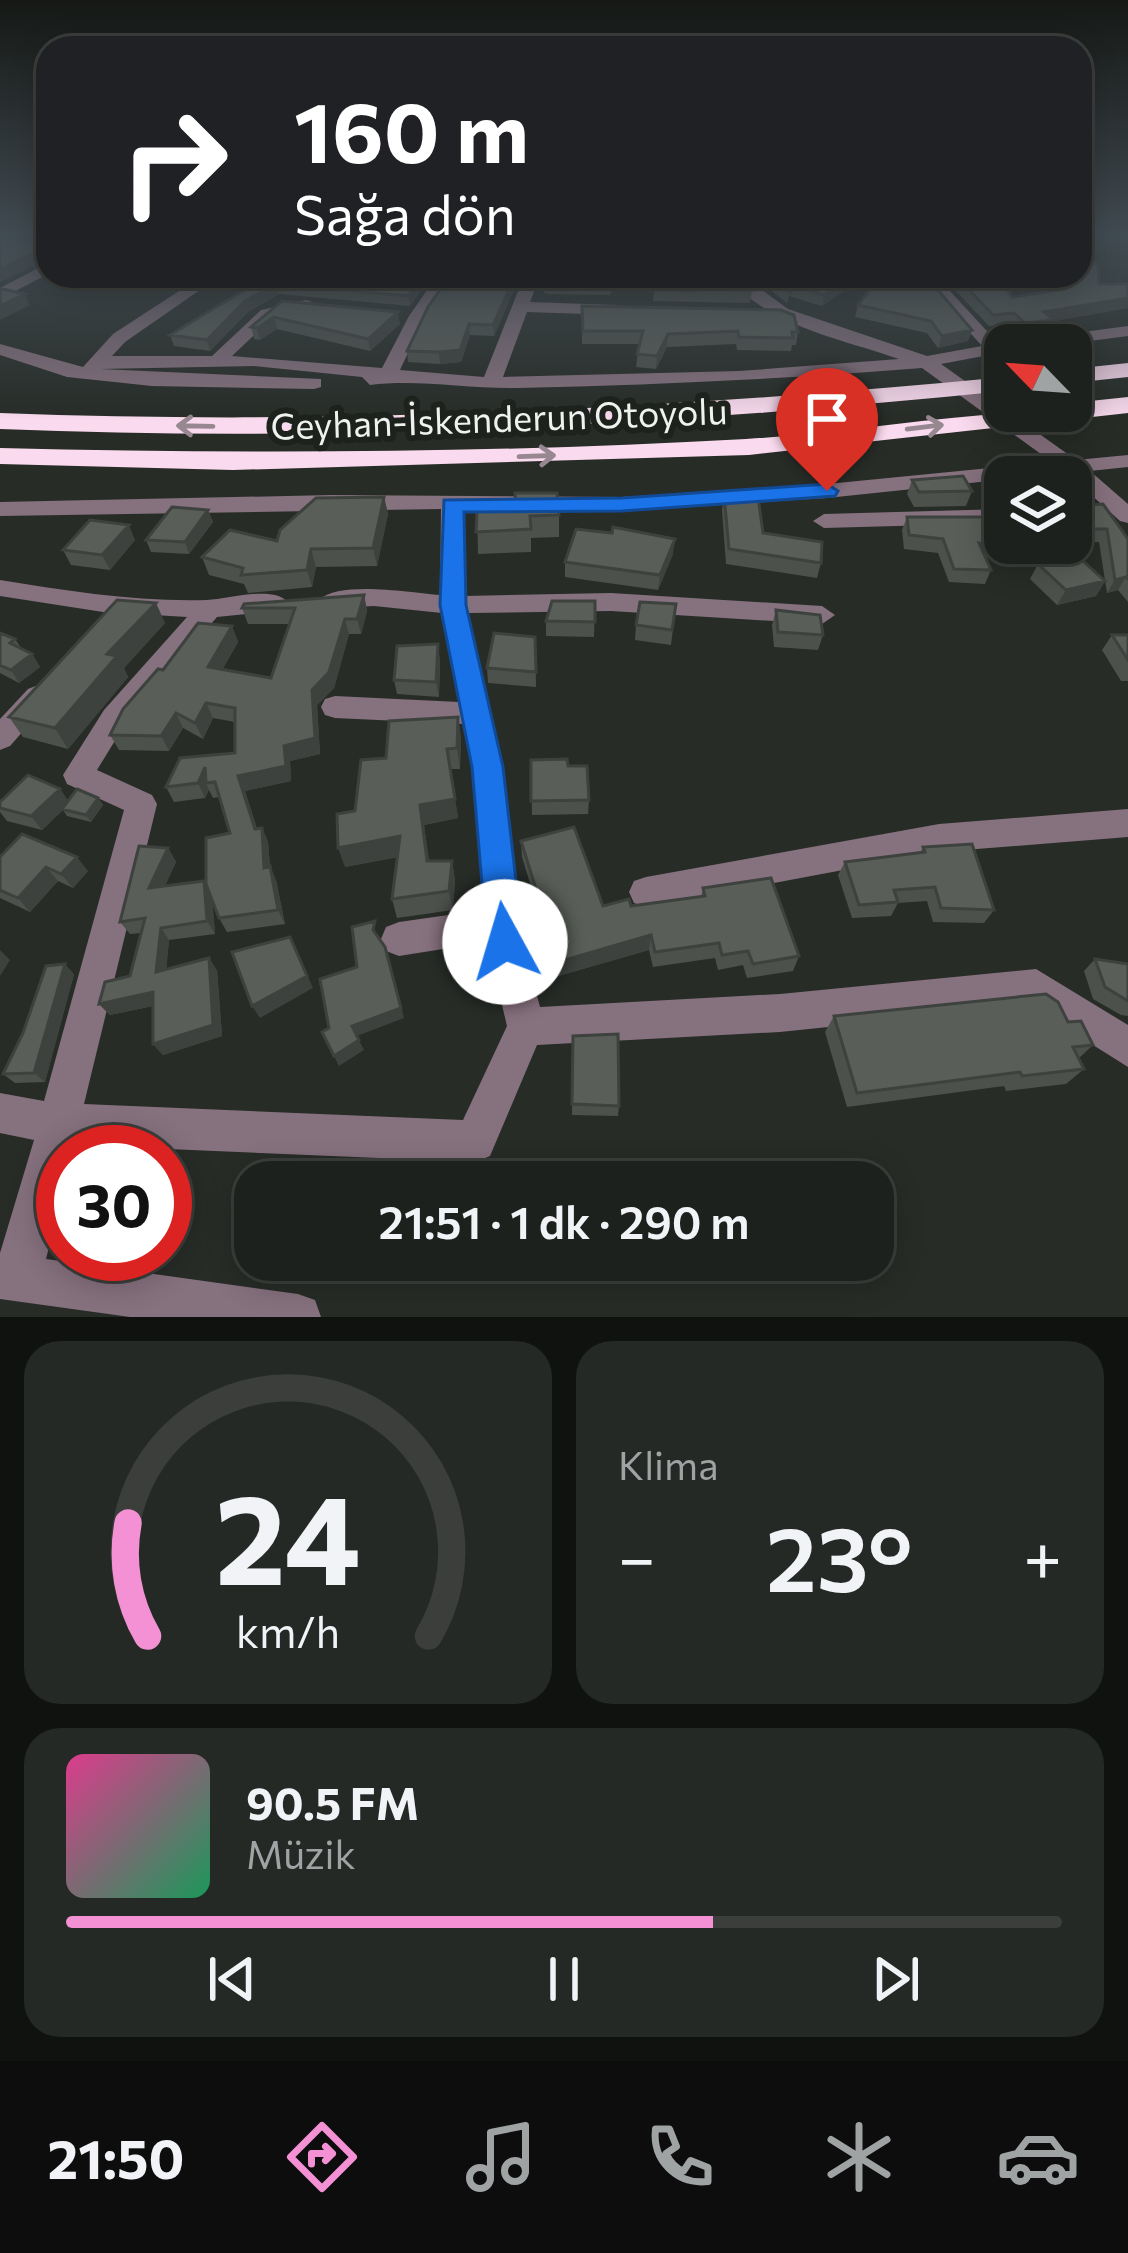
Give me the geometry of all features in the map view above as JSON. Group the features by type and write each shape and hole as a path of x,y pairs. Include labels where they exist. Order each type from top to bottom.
{"highway":[{"path":"1092,374 1128,370"},
{"name":"Ceyhan-İskenderun Otoyolu","path":"0,421 250,427 476,423 984,385"},
{"name":"Ceyhan-İskenderun Otoyolu","path":"1092,409 1128,405"},
{"name":"Ceyhan-İskenderun Otoyolu","path":"0,457 232,462 475,458 749,447 984,420"},
{"path":"0,467 234,468 475,458"}],"street":[{"path":"92,367 119,338 178,298"},
{"path":"387,377 409,315 424,298"},
{"path":"492,382 522,298"},
{"path":"763,298 782,313"},
{"path":"949,298 984,333"},
{"path":"218,360 257,319 281,303 319,306"},
{"path":"518,307 637,311"},
{"path":"745,313 782,313 926,362 1057,456"},
{"path":"1092,336 1128,331"},
{"path":"0,349 68,371 218,360 492,382 739,377 926,362 984,351"},
{"path":"92,367 276,384 387,377"},
{"path":"1092,464 1128,461"},
{"path":"0,509 331,502 622,517 984,475"},
{"path":"1092,484 1122,510"},
{"path":"0,1113 60,1124 476,1141 526,1027 503,922 488,767 453,605 452,505"},
{"path":"1092,509 1122,510"},
{"path":"824,521 984,516"},
{"path":"0,588 109,616 374,598 453,605 611,602 822,614"},
{"path":"207,612 115,718 79,775 141,804 60,1124 10,1276 274,1315"},
{"path":"0,738 58,673"},
{"path":"335,707 476,714"},
{"path":"646,892 938,838 1128,823"},
{"path":"399,939 503,922"},
{"path":"526,1027 780,1013 1036,987 1128,1048"}],"building":[{"path":"230,298 250,298 207,340 170,335"},
{"path":"434,298 505,298 493,325 469,324 460,350 407,351"},
{"path":"863,298 945,298 972,330 942,336 931,321 858,305"},
{"path":"977,298 1125,298 1044,312 1054,320 1025,323 1014,313 993,315"},
{"path":"282,301 398,312 368,339 274,317 251,327"},
{"path":"582,306 781,310 794,315 798,332 792,332 793,338 739,337 738,331 668,334 657,356 637,354 643,331 583,331"},
{"path":"963,476 972,491 919,492 912,480"},
{"path":"515,493 557,493 559,515 530,516 531,529 476,532 477,510 516,508"},
{"path":"724,495 758,497 763,533 822,542 821,563 729,549"},
{"path":"384,497 373,548 311,549 307,570 241,575 243,568 202,557 230,530 277,541 280,530 316,498"},
{"path":"1103,504 1128,539 1128,579 1115,580 1107,529 1092,529 1092,505"},
{"path":"172,507 208,510 185,542 146,540"},
{"path":"907,517 984,517 984,544 979,543 984,564 991,570 954,569 943,539 909,535"},
{"path":"90,520 129,525 102,555 63,550"},
{"path":"613,527 675,539 660,575 565,562 576,529 612,533"},
{"path":"1038,564 1086,564 1105,581 1066,590"},
{"path":"364,595 357,619 345,619 329,672 312,690 315,738 284,746 286,766 238,776 255,829 262,828 264,868 270,866 278,910 219,918 206,884 206,838 230,833 215,782 206,783 205,767 198,783 166,787 180,758 235,753 235,708 206,703 195,723 176,713 161,736 110,735 123,709 158,669 163,670 198,623 232,626 208,667 271,678 295,608 242,608 244,604"},
{"path":"117,600 156,603 107,654 117,656 55,728 9,717"},
{"path":"552,601 595,601 595,622 546,621"},
{"path":"640,602 676,604 672,630 636,625"},
{"path":"776,610 820,615 823,635 778,632"},
{"path":"0,633 32,654 11,670 0,665"},
{"path":"494,633 535,637 536,672 487,668"},
{"path":"1112,635 1128,635 1128,660"},
{"path":"438,644 436,682 394,680 397,646"},
{"path":"458,717 457,748 447,749 455,799 420,805 427,861 452,861 449,891 392,899 400,836 338,848 337,814 355,811 361,760 386,758 389,721"},
{"path":"567,759 568,766 587,766 589,800 531,801 531,760"},
{"path":"28,775 60,789 31,816 0,808 0,802"},
{"path":"77,789 98,798 86,815 62,809"},
{"path":"574,827 603,906 629,899 631,906 705,896 703,888 771,878 799,956 753,964 748,951 722,955 719,943 655,952 651,935 548,965 536,924 546,921 521,841"},
{"path":"22,834 77,857 61,874 46,867 18,898 0,890 0,857"},
{"path":"972,844 994,910 941,908 935,887 894,890 898,902 859,905 845,862 925,852 923,847"},
{"path":"139,846 168,848 149,888 204,881 207,921 161,928 156,972 209,958 213,1025 153,1044 153,992 99,1004 105,982 130,976 145,918 120,922"},
{"path":"375,921 373,930 385,947 401,1008 352,1026 359,1040 334,1056 322,1032 329,1028 320,979 357,967 352,927"},
{"path":"290,937 307,976 252,1006 232,952"},
{"path":"1095,959 1128,964 1128,1001 1105,987"},
{"path":"65,964 34,1073 3,1074 46,966"},
{"path":"1046,994 1058,1002 1068,1022 1081,1021 1093,1045 1073,1047 1084,1069 1022,1076 1020,1072 857,1093 834,1016"},
{"path":"618,1034 619,1106 572,1104 573,1036"}],"route":[{"path":"505,942 488,767 453,605 452,505 622,504 827,491"}]}
